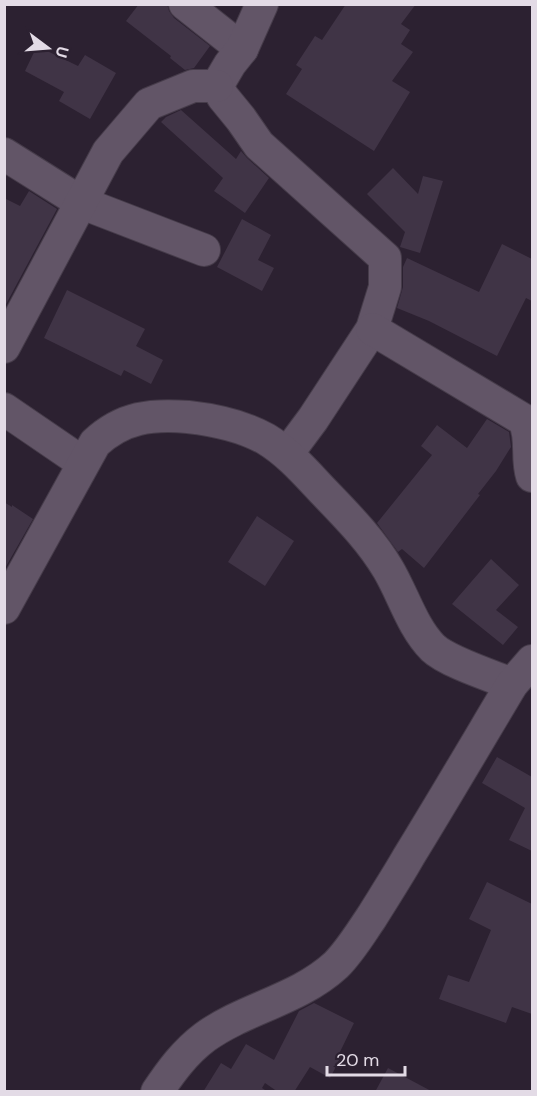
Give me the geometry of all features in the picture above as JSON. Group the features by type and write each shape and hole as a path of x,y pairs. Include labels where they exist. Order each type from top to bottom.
{"street":[{"path":"185,4 242,49"},
{"path":"217,86 242,49 262,4"},
{"path":"4,347 108,152 148,104 193,86 217,86"},
{"path":"217,86 223,98 259,145 385,258 385,286 372,329 287,454"},
{"path":"4,154 82,203 204,250"},
{"path":"372,329 524,420 528,431 532,476"},
{"path":"4,409 83,464"},
{"path":"4,608 95,443 123,423 145,417 202,419 248,430 287,454 361,531 387,568 417,625 434,648 451,659 527,668 392,885 356,941 337,964 303,988 207,1036 192,1047 176,1064 165,1089"}],"building":[{"path":"139,4 167,4 174,18 210,46 194,68 185,70 170,58 171,56 126,21"},
{"path":"346,4 416,4 401,24 410,30 401,44 413,52 392,81 410,92 374,151 286,94 302,69 296,65 315,36 322,40"},
{"path":"37,46 78,66 85,55 116,73 90,119 59,101 64,92 25,71"},
{"path":"181,110 236,159 241,151 269,178 245,213 214,191 223,178 161,122"},
{"path":"393,168 418,194 423,176 443,181 420,253 400,247 405,232 367,194"},
{"path":"29,191 57,209 4,308 4,198 20,206"},
{"path":"242,219 271,235 258,260 274,268 262,291 217,267"},
{"path":"502,244 532,259 532,301 526,298 497,356 429,321 397,308 403,287 403,267 407,258 479,292"},
{"path":"67,290 145,329 136,346 163,360 151,384 124,370 121,376 44,338"},
{"path":"487,419 509,432 511,447 478,494 480,495 424,568 402,549 398,552 377,523 432,455 421,446 437,425 467,448"},
{"path":"4,502 33,519 4,570"},
{"path":"257,516 294,541 265,586 228,562"},
{"path":"491,559 519,585 496,610 518,627 503,645 452,604"},
{"path":"497,757 532,777 532,851 509,840 525,808 482,783"},
{"path":"487,882 532,904 532,1014 512,1007 506,1023 439,999 448,975 469,982 491,930 469,919"},
{"path":"314,1003 354,1023 330,1078 310,1067 294,1092 278,1092 265,1083 262,1088 268,1092 203,1092 221,1063 231,1069 246,1044 274,1060 299,1011"},
{"path":"388,1068 433,1092 375,1092"}]}
